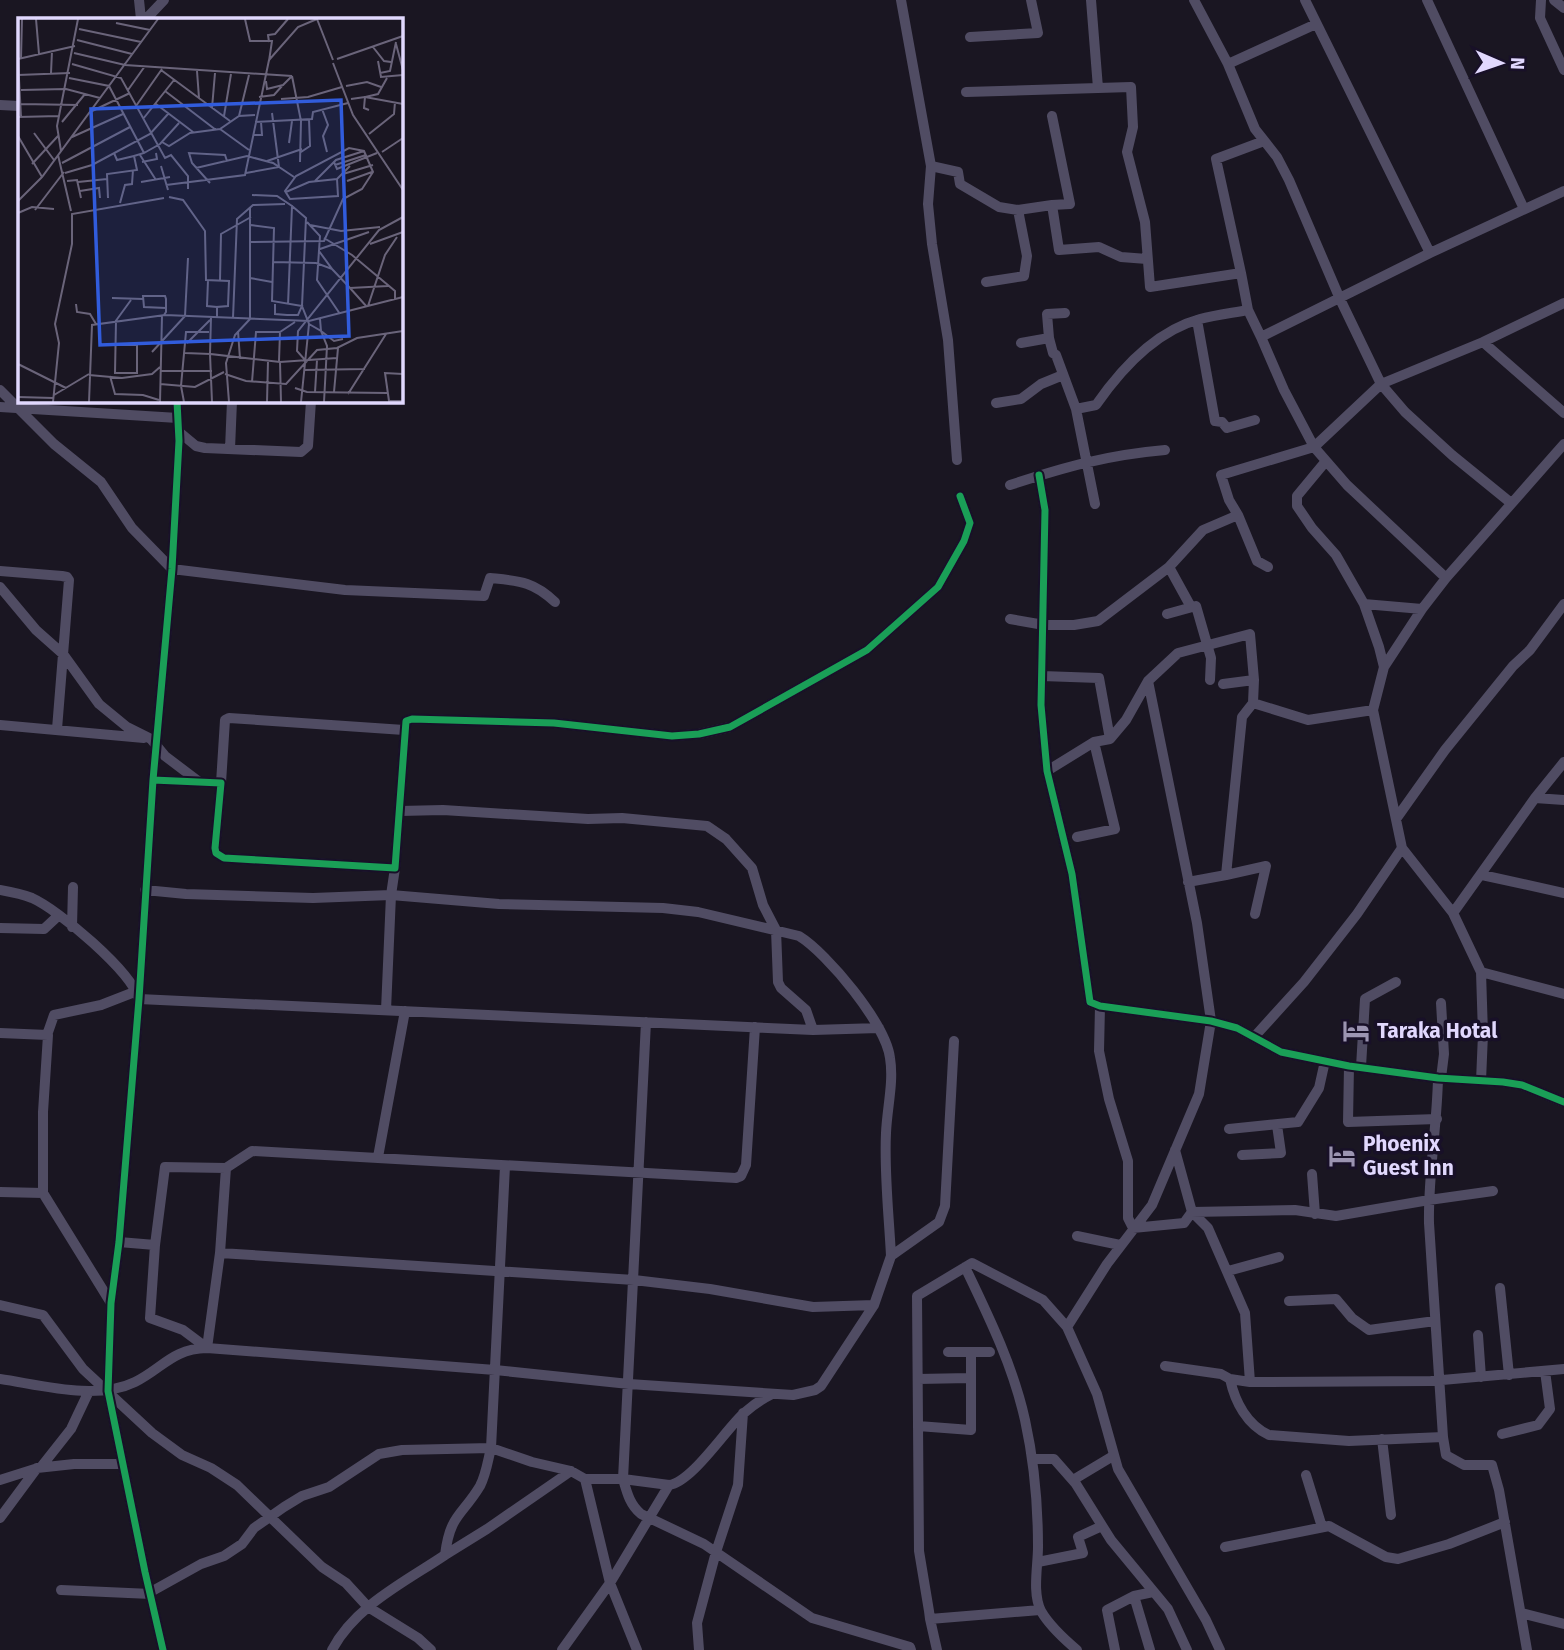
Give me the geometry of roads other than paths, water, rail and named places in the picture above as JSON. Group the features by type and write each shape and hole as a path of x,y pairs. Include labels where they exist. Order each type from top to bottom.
{"street":[{"path":"139,0 141,18"},
{"path":"147,18 164,0"},
{"path":"901,0 931,166 928,204 955,398 954,434 957,460"},
{"path":"970,37 1038,33 1031,0"},
{"path":"1091,0 1098,88"},
{"path":"1194,0 1228,64 1255,129 1277,157 1289,180 1340,299 1381,384 1405,412 1511,503"},
{"path":"1305,0 1430,253"},
{"path":"1427,0 1524,209"},
{"path":"1541,0 1540,18 1564,70"},
{"path":"1554,0 1564,8"},
{"path":"1228,64 1316,24"},
{"path":"966,92 1131,87 1133,127 1127,152 1145,222 1150,287 1241,273"},
{"path":"0,105 18,106"},
{"path":"931,166 956,170 960,184 999,206 1018,210 1070,204 1052,116"},
{"path":"1264,141 1216,159 1248,310 1284,390 1314,447 1347,485 1446,578"},
{"path":"1261,337 1430,253 1564,191"},
{"path":"1052,205 1059,250 1099,247 1121,257 1147,259"},
{"path":"986,282 1024,276 1027,256 1018,210"},
{"path":"1268,567 1257,561 1229,500 1222,475 1314,447 1381,384 1483,342 1564,303"},
{"path":"1076,409 1096,405 1114,379 1155,340 1197,320 1248,310"},
{"path":"1065,313 1047,314 1049,338 1076,409 1095,504"},
{"path":"1197,320 1215,421 1222,422 1227,428 1255,420"},
{"path":"1021,343 1049,338"},
{"path":"1483,342 1564,413"},
{"path":"996,403 1021,398 1041,384 1063,375"},
{"path":"0,390 54,444 100,482 132,528 172,569 345,590 484,596 490,578 524,582 542,590 555,602"},
{"path":"163,1650 108,1391 111,1303 119,1242 155,742 172,569 177,402"},
{"path":"230,449 232,402"},
{"path":"178,431 196,446 301,452 307,446 311,402"},
{"path":"0,407 178,418"},
{"path":"1482,1081 1481,972 1453,913 1402,848 1373,710 1384,667 1422,609 1564,444"},
{"path":"1010,485 1086,461 1165,450"},
{"path":"1326,461 1297,496 1297,506 1312,528 1333,549 1364,604 1384,667"},
{"path":"1040,475 1045,510 1041,705 1047,771 1072,874 1090,1002 1100,1006 1211,1021 1255,1036 1281,1052 1355,1067 1522,1085 1564,1102"},
{"path":"386,1010 391,895 401,811 406,721 554,723 672,736 699,734 730,727 867,650 938,587 964,541 970,523 960,496"},
{"path":"1010,619 1044,625 1074,625 1098,621 1169,567 1203,530 1238,515"},
{"path":"1169,567 1191,607"},
{"path":"0,571 67,577 69,580 57,729"},
{"path":"0,587 30,623 63,654 99,704 127,727 155,742 165,756 200,782"},
{"path":"1364,604 1422,609"},
{"path":"1396,819 1445,750 1513,666 1530,650 1564,604"},
{"path":"1167,614 1196,606 1211,658 1210,680"},
{"path":"1047,771 1094,743 1110,739 1126,720 1148,681 1178,653 1251,634 1253,703 1242,717 1226,875"},
{"path":"1042,676 1099,678 1110,739"},
{"path":"1223,684 1254,680"},
{"path":"1068,1327 1120,1245 1152,1205 1199,1094 1211,1021 1197,923 1148,681"},
{"path":"1253,703 1308,720 1373,710"},
{"path":"395,868 224,858 216,853 215,848 225,720 229,718 404,730"},
{"path":"0,725 57,729 155,742"},
{"path":"1077,837 1115,829 1094,743"},
{"path":"1453,913 1564,762"},
{"path":"153,780 220,783"},
{"path":"1535,798 1564,800"},
{"path":"401,811 443,810 588,819 622,818 707,826 726,839 752,868 763,905 775,930 778,982 781,988 806,1010 813,1030"},
{"path":"1255,1036 1304,982 1357,914 1402,848"},
{"path":"1188,882 1266,866 1255,914"},
{"path":"1482,874 1564,893"},
{"path":"72,926 73,887"},
{"path":"0,890 33,899 59,915 108,957 138,995"},
{"path":"0,1380 108,1391 134,1382 190,1349 207,1348 495,1370 629,1384 804,1394 821,1386 874,1305 891,1256 886,1135 890,1057 879,1028 831,963 813,944 799,936 698,912 663,908 499,904 391,895 313,898 145,890"},
{"path":"0,928 44,929 59,915"},
{"path":"1481,972 1564,994"},
{"path":"1396,982 1365,999 1348,1122 1437,1119"},
{"path":"111,1303 43,1194 47,1035 54,1015 138,995 405,1011 813,1030 879,1028"},
{"path":"1440,1003 1444,1054 1429,1200 1443,1437 1446,1455 1464,1465 1492,1465 1505,1522 1527,1650"},
{"path":"1100,1006 1099,1051 1109,1099 1128,1161 1128,1217 1133,1228"},
{"path":"378,1157 405,1011"},
{"path":"646,1022 622,1479 634,1508 716,1552 812,1618 909,1647 911,1650"},
{"path":"207,1348 183,1330 150,1318 155,1245 165,1167 226,1168 252,1151 736,1178 741,1176 746,1165 755,1027"},
{"path":"0,1033 47,1035"},
{"path":"891,1256 939,1222 945,1206 954,1041"},
{"path":"1228,1129 1298,1122 1318,1088 1325,1061"},
{"path":"1242,1155 1280,1153 1277,1125"},
{"path":"1175,1150 1192,1212 1208,1227 1245,1313 1250,1382"},
{"path":"445,1555 447,1534 455,1517 481,1485 492,1448 505,1166"},
{"path":"207,1348 220,1253 226,1168"},
{"path":"1312,1174 1315,1214"},
{"path":"1192,1212 1295,1210 1336,1216 1493,1191"},
{"path":"0,1192 43,1194"},
{"path":"1133,1228 1184,1223 1192,1212"},
{"path":"1077,1236 1120,1245"},
{"path":"119,1242 155,1245"},
{"path":"220,1253 634,1280 710,1289 813,1307 874,1305"},
{"path":"1228,1271 1279,1257"},
{"path":"937,1650 919,1551 917,1296 972,1263 1043,1300 1068,1327 1097,1394 1118,1469 1206,1620 1220,1650"},
{"path":"965,1267 1013,1371 1032,1459 1040,1610 1073,1649"},
{"path":"1500,1288 1509,1375"},
{"path":"1289,1301 1336,1300 1352,1318 1368,1330 1435,1321"},
{"path":"0,1304 43,1315 83,1369 152,1433 182,1455 211,1468 237,1485 322,1567 346,1583 368,1607 418,1638 432,1650"},
{"path":"1478,1335 1481,1377"},
{"path":"948,1352 990,1352"},
{"path":"918,1426 971,1430 971,1352"},
{"path":"1165,1366 1220,1374 1230,1379 1250,1382 1440,1380 1564,1369"},
{"path":"1502,1434 1538,1425 1550,1409 1545,1371"},
{"path":"918,1379 970,1378"},
{"path":"1230,1379 1235,1401 1258,1430 1269,1435 1349,1441 1443,1437"},
{"path":"0,1480 41,1467 71,1429 89,1391"},
{"path":"61,1590 150,1593 201,1564 224,1556 242,1544 254,1528 302,1496 329,1487 379,1454 402,1450 492,1448 532,1462 571,1471 585,1479 622,1479 675,1485 690,1473 743,1413 772,1394"},
{"path":"699,1650 697,1623 737,1485 743,1413"},
{"path":"1382,1440 1391,1515"},
{"path":"1073,1480 1113,1455"},
{"path":"1032,1459 1054,1459 1073,1480 1102,1526 1168,1609 1187,1650"},
{"path":"0,1518 37,1468 74,1464 122,1464"},
{"path":"332,1650 340,1634 368,1607 571,1471"},
{"path":"1306,1475 1321,1527"},
{"path":"585,1479 610,1583 637,1650"},
{"path":"562,1650 610,1583 669,1485"},
{"path":"1225,1547 1321,1527 1337,1528 1386,1557 1398,1559 1449,1544 1505,1522"},
{"path":"1038,1562 1083,1553 1079,1537 1102,1526"},
{"path":"1115,1650 1107,1610 1134,1595 1153,1592"},
{"path":"1134,1595 1150,1650"},
{"path":"930,1619 1040,1610"},
{"path":"1521,1614 1564,1624"}],"place":[{"name":"Taraka Hotal","path":"1356,1031"},
{"name":"Phoenix Guest Inn","path":"1342,1156"}]}
